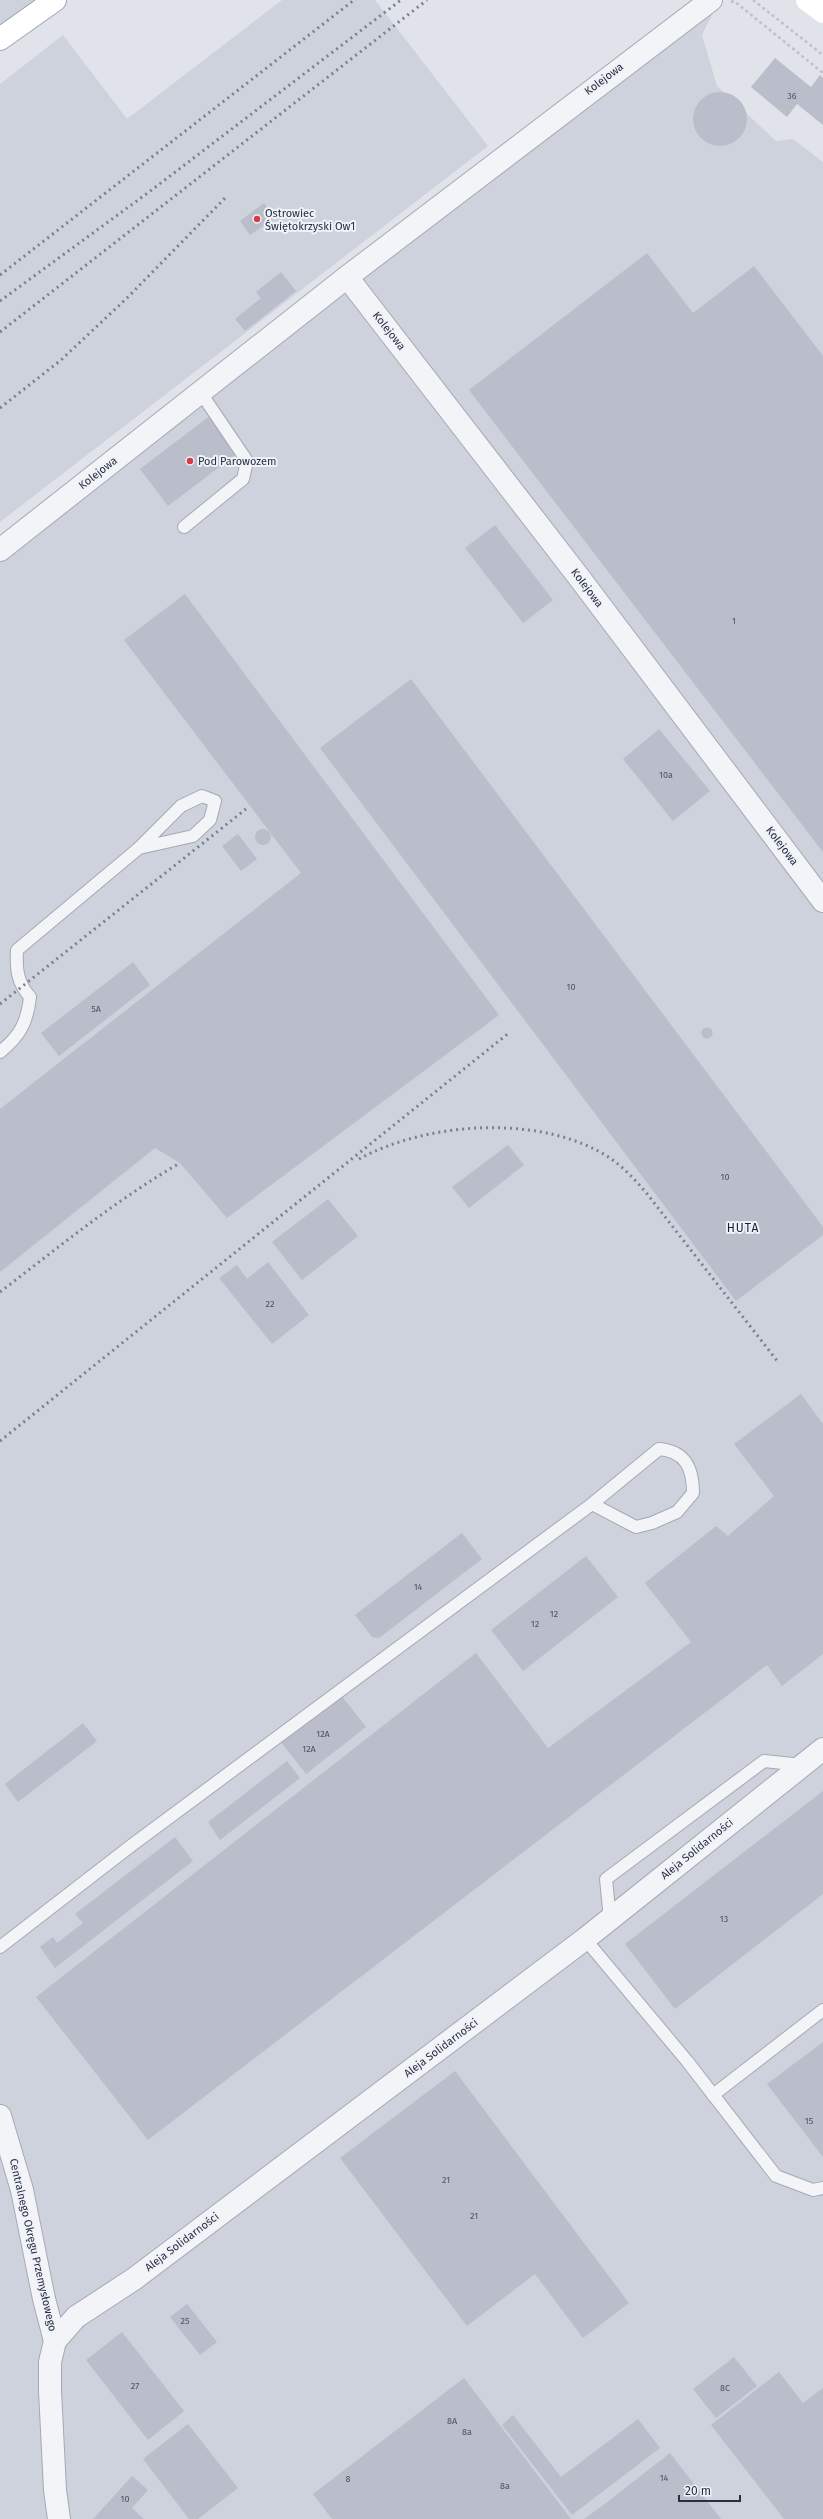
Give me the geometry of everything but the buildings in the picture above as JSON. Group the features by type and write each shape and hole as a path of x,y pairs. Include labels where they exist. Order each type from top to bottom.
{"main road":[{"path":"0,39 55,0"},
{"path":"807,0 823,12"}],"street":[{"name":"Kolejowa","path":"0,550 347,277 719,2"},
{"name":"Kolejowa","path":"347,277 573,570 823,901"},
{"name":"Aleja Solidarności","path":"55,2341 76,2317 134,2279 585,1939 823,1748"},
{"name":"Centralnego Okręgu Przemysłowego","path":"0,2116 22,2190 44,2299 55,2341 50,2362 50,2391 55,2490 59,2519"}],"lane":[{"path":"184,527 243,479 247,461 201,393"},
{"path":"0,1052 15,1041 28,1016 30,997 21,988 16,970 17,950 139,848 181,806 202,796 215,801 210,820 193,836 139,848"},
{"path":"0,1947 132,1845 592,1504 659,1449 670,1450 678,1454 692,1470 693,1493 677,1512 652,1523 636,1527 592,1504"},
{"path":"610,1919 606,1879 764,1761 802,1765"},
{"path":"585,1939 713,2095 776,2176 813,2190 823,2188"},
{"path":"713,2095 823,2010"}],"path":[{"path":"753,0 823,55"},
{"path":"719,2 734,1 823,73"}],"shaded area":[{"path":"0,0 55,0 0,39"},
{"path":"282,0 375,0 488,146 0,522 0,84 63,35 127,119"},
{"path":"719,0 702,35 717,86 776,141 793,139 823,162 823,2519 0,2519 0,550"}],"railway":[{"path":"0,275 354,0"},
{"path":"0,301 149,192 401,0"},
{"path":"0,332 427,0"},
{"path":"0,408 61,360 126,299 227,196"},
{"path":"0,1004 246,809"},
{"path":"0,1441 510,1032"},
{"path":"359,1159 385,1147 415,1138 446,1131 478,1128 510,1128 542,1132 571,1140 598,1151 619,1165 643,1189 778,1362"},
{"path":"0,1292 110,1208 156,1177 180,1163"}],"place":[{"name":"Ostrowiec Świętokrzyski Ow1","path":"257,219"},
{"name":"Pod Parowozem","path":"190,461"}],"district":[{"name":"HUTA","path":"743,1228"}]}
